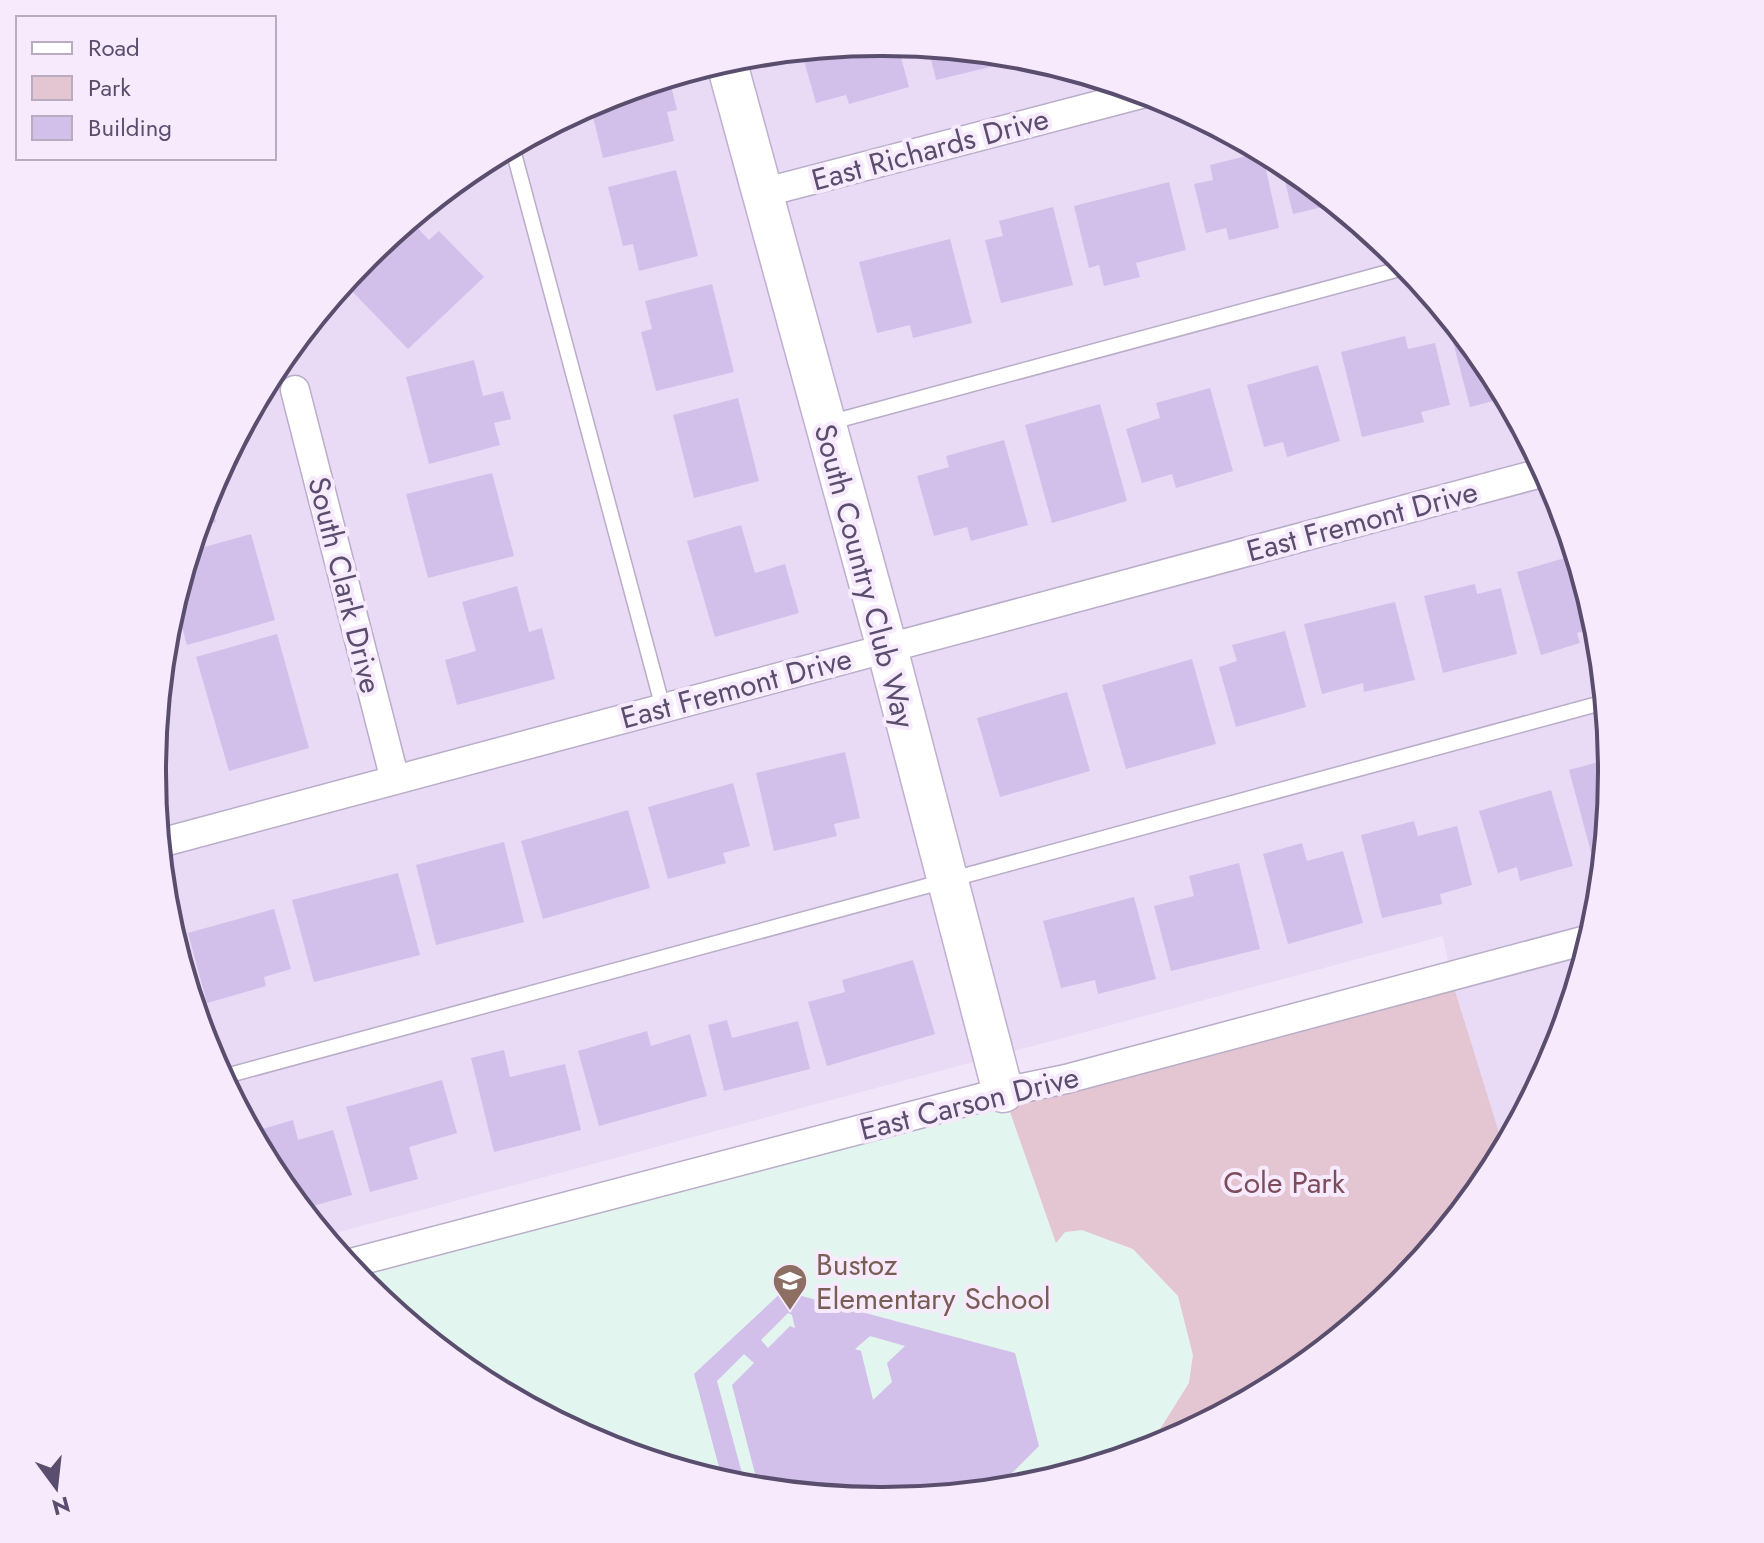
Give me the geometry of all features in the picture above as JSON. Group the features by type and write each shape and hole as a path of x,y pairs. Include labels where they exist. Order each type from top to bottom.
{"street":[{"name":"South Country Club Way","path":"729,73 887,648 1003,1092"},
{"name":"East Richards Drive","path":"762,193 1124,98"},
{"name":"South Clark Drive","path":"295,390 395,780"},
{"name":"East Fremont Drive","path":"170,840 1533,475"},
{"name":"East Carson Drive","path":"360,1260 1003,1092 1112,1067 1576,943"}],"lane":[{"path":"515,158 663,708"},
{"path":"824,424 1393,271"},
{"path":"234,1074 1594,705"}],"shaded area":[{"path":"882,56 975,62 1067,80 1112,94 1156,110 1240,152 1318,204 1354,234 1420,300 1450,336 1502,414 1543,498 1560,542 1584,632 1596,725 1596,818 1584,911 1560,1001 1524,1088 1499,1134 1451,978 1443,936 336,1233 287,1169 240,1088 204,1001 180,911 168,818 168,725 180,632 204,542 240,455 262,414 314,336 344,300 410,234 446,204 524,152 566,130 608,110 697,80 789,62 835,58"},
{"name":"Bustoz Elementary School","path":"1003,1092 1056,1242 1065,1232 1082,1230 1133,1249 1161,1270 1178,1296 1193,1355 1189,1383 1158,1432 1112,1449 1067,1463 975,1481 882,1487 789,1481 697,1463 608,1433 566,1413 524,1391 446,1339 360,1260"}],"green space":[{"name":"Cole Park","path":"1451,978 1499,1133 1450,1207 1388,1277 1354,1309 1280,1366 1240,1391 1158,1432 1189,1383 1193,1355 1178,1296 1133,1249 1082,1230 1065,1232 1056,1243 1003,1092"}],"building":[{"path":"901,57 909,87 849,104 846,95 816,103 804,61"},
{"path":"931,58 996,66 936,80"},
{"path":"671,88 677,110 667,112 674,141 603,158 593,117"},
{"path":"1246,156 1266,168 1279,228 1229,240 1226,228 1206,233 1194,184 1213,180 1210,165"},
{"path":"676,170 698,256 639,271 633,244 623,246 608,187"},
{"path":"1285,180 1322,207 1293,214"},
{"path":"1169,182 1186,250 1136,263 1140,277 1104,286 1099,265 1089,268 1074,206"},
{"path":"1053,207 1073,285 1001,303 985,240 1003,236 999,221"},
{"path":"417,228 429,240 439,231 484,277 408,349 352,291"},
{"path":"950,239 972,323 913,338 910,325 877,333 859,262"},
{"path":"712,284 734,372 656,391 641,332 652,329 645,301"},
{"path":"1405,336 1408,349 1435,343 1450,405 1421,412 1424,422 1362,437 1341,352"},
{"path":"1452,339 1494,401 1470,407"},
{"path":"474,360 483,396 503,391 511,419 494,423 500,445 429,464 406,377"},
{"path":"1318,365 1340,441 1287,457 1283,442 1264,447 1247,385"},
{"path":"1210,388 1233,471 1176,488 1172,474 1142,483 1126,429 1160,418 1156,403"},
{"path":"738,398 759,481 694,498 673,415"},
{"path":"1100,404 1127,501 1052,523 1025,425"},
{"path":"1004,440 1028,525 971,541 967,527 934,536 917,476 949,467 946,456"},
{"path":"492,473 514,556 428,578 406,494"},
{"path":"741,525 755,573 785,564 799,613 715,637 687,541"},
{"path":"251,534 275,620 187,645 182,625 202,548"},
{"path":"1565,558 1584,631 1577,633 1580,643 1541,655 1517,572"},
{"path":"1475,584 1477,594 1501,588 1517,654 1443,673 1424,596"},
{"path":"517,586 529,632 542,628 555,679 457,705 445,660 476,651 462,602"},
{"path":"1395,602 1415,680 1364,692 1363,683 1322,694 1304,624"},
{"path":"1285,631 1306,707 1236,727 1219,667 1237,661 1232,645"},
{"path":"277,634 309,748 229,771 196,657"},
{"path":"1192,659 1216,744 1126,769 1102,685"},
{"path":"1067,692 1090,771 1000,797 977,718"},
{"path":"845,752 860,818 834,824 837,836 774,851 756,773"},
{"path":"1598,762 1592,856 1569,770"},
{"path":"733,783 750,846 723,853 726,863 668,879 648,807"},
{"path":"1551,790 1573,866 1520,881 1517,867 1498,873 1479,811"},
{"path":"628,810 650,888 543,919 521,841"},
{"path":"1414,821 1418,836 1457,826 1472,885 1440,894 1442,904 1382,918 1361,835"},
{"path":"504,842 524,922 436,945 416,865"},
{"path":"1302,843 1307,861 1343,851 1363,923 1288,944 1263,854"},
{"path":"1239,863 1260,949 1171,971 1154,906 1194,896 1189,876"},
{"path":"398,873 420,955 314,982 292,900"},
{"path":"1134,897 1156,979 1098,994 1095,980 1061,988 1043,921"},
{"path":"274,909 291,969 264,977 266,986 207,1003 188,933"},
{"path":"913,960 935,1034 827,1066 808,1002 845,992 842,980"},
{"path":"727,1020 732,1038 798,1021 810,1069 724,1091 708,1025"},
{"path":"647,1031 651,1046 690,1034 707,1096 599,1126 578,1051"},
{"path":"504,1050 510,1077 565,1064 581,1130 494,1152 471,1058"},
{"path":"442,1080 457,1133 409,1147 418,1179 370,1192 346,1107"},
{"path":"293,1120 298,1140 333,1130 352,1195 313,1206 262,1129"},
{"path":"783,1291 1015,1353 1039,1446 1010,1475 975,1481 882,1487 789,1481 755,1475 732,1385 754,1363 744,1354 717,1381 742,1473 719,1468 694,1374","holes":["788,1313 792,1315 795,1328 790,1326 768,1348 761,1340","870,1336 905,1346 887,1363 892,1382 873,1400 861,1351 855,1349"]}],"place":[{"name":"Bustoz Elementary School","path":"790,1312"}]}
